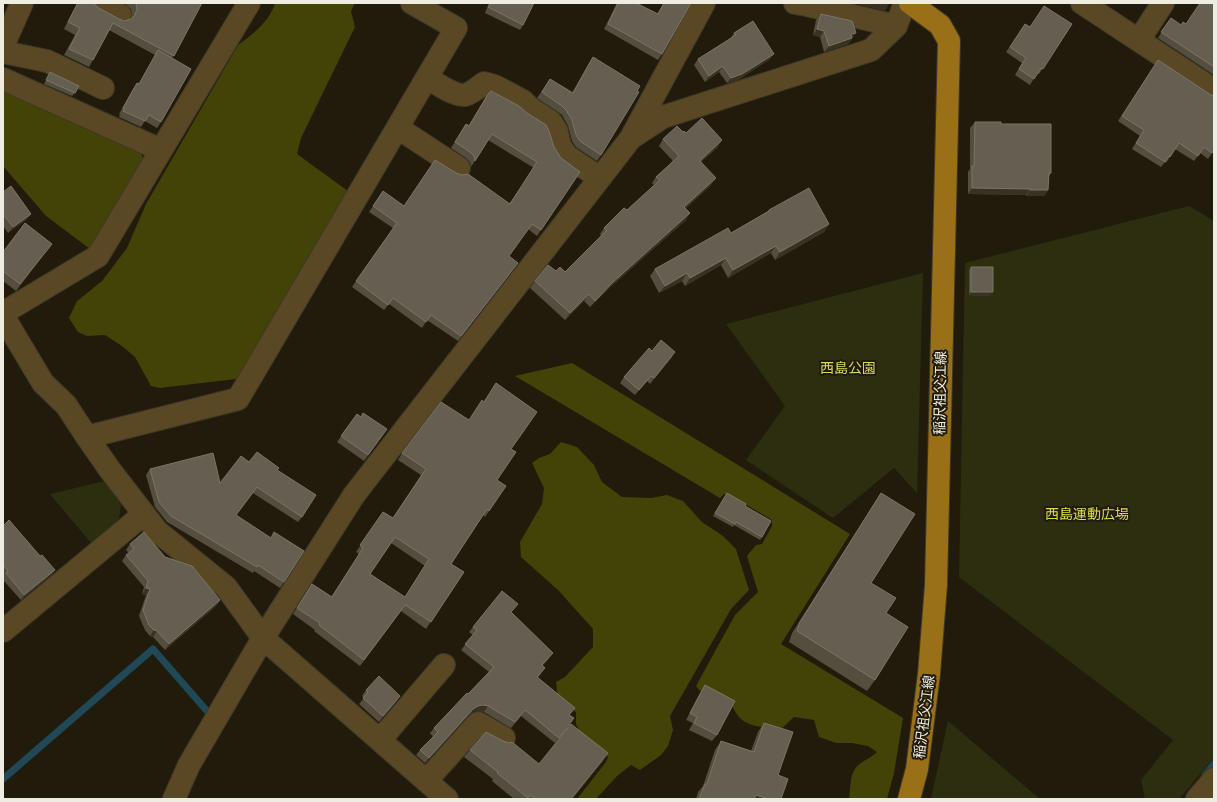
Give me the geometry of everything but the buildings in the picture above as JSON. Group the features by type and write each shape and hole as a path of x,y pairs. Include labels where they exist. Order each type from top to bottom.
{"main road":[{"name":"稲沢祖父江線","path":"909,799 917,769 929,674 936,585 949,41 940,25 910,3"}],"street":[{"path":"3,46 22,3"},
{"path":"99,3 120,15"},
{"path":"3,313 98,256 248,3"},
{"path":"87,437 238,399 456,28 412,3"},
{"path":"157,799 166,789 177,792 189,765 263,638 354,495 631,138 704,3"},
{"path":"795,3 896,26"},
{"path":"631,138 664,117 871,50 896,26 905,3"},
{"path":"1082,3 1214,90"},
{"path":"1139,40 1163,3"},
{"path":"3,52 47,61 103,88"},
{"path":"427,78 451,92 464,95 472,92 484,83 495,86 523,101 530,108 550,122 557,132 560,146 566,156 600,178"},
{"path":"3,79 161,150"},
{"path":"398,128 459,168"},
{"path":"3,316 43,383 66,405 110,470 157,531 226,587 263,638 447,799"},
{"path":"3,630 144,514"},
{"path":"380,740 444,665"},
{"path":"426,781 478,723 504,738"},
{"path":"1197,799 1214,779"}],"green space":[{"name":"西島運動広場","path":"1189,206 1214,221 1214,758 1179,799 1145,799 1141,780 1173,740 959,577 965,263"},
{"name":"西島公園","path":"923,273 917,493 894,468 833,518 746,460 785,406 726,324"},
{"path":"105,481 121,505 119,519 91,543 50,494"},
{"path":"948,721 1040,799 931,799"}],"shaded area":[{"path":"275,3 355,3 351,11 355,27 301,138 297,154 352,194 244,378 160,388 151,386 135,357 122,346 105,335 87,336 78,332 69,318 77,301 102,281 127,248 146,204 238,45 255,32 265,21 273,10"},
{"path":"3,91 140,149 144,162 90,249 46,216 3,166"},
{"path":"572,363 850,534 781,644 903,718 894,773 887,799 849,799 851,779 854,770 857,766 877,752 868,746 852,743 836,743 819,737 814,720 794,717 781,729 752,725 740,718 732,705 699,690 696,686 735,615 758,592 747,556 756,545 762,544 772,526 772,520 728,494 724,494 720,498 515,376"},
{"path":"561,442 577,447 594,465 602,482 622,497 651,498 667,495 683,501 702,522 723,536 736,549 749,590 731,609 670,716 673,730 668,746 661,755 640,770 631,765 617,776 596,799 577,799 606,762 608,757 580,732 576,724 576,712 558,699 556,682 565,677 593,647 593,629 559,591 521,557 520,542 542,504 544,488 532,463 539,458 550,454"}],"waterway":[{"path":"3,779 153,649 207,711"},
{"path":"1205,775 1214,764"}]}
